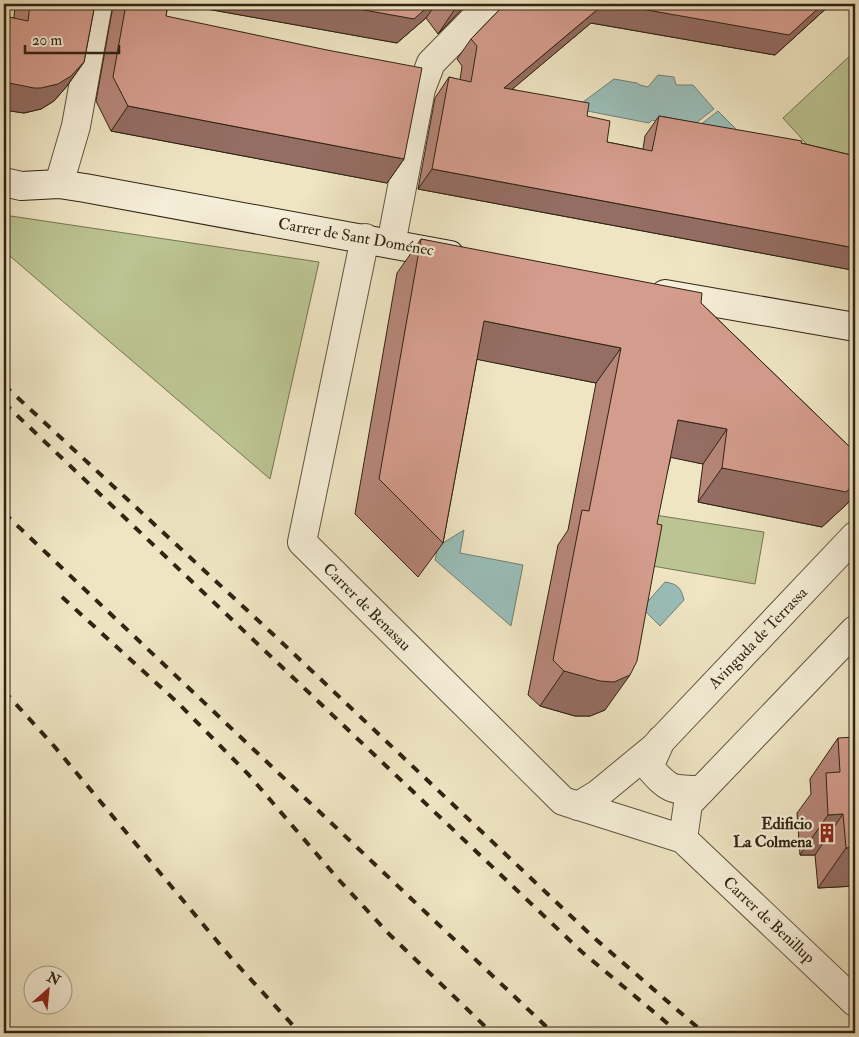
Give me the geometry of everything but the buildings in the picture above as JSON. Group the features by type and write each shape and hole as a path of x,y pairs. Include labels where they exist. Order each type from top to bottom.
{"street":[{"path":"59,184 76,126 98,4"},
{"path":"378,241 421,89 431,63 489,4"},
{"name":"Carrer de Sant Doménec","path":"4,182 21,186 59,184 477,259"},
{"name":"Carrer de Benasau","path":"378,241 302,542 563,801 683,839"},
{"path":"640,290 855,327"},
{"name":"Avinguda de Terrassa","path":"578,806 598,794 661,740 855,536"},
{"path":"683,839 688,804 855,630"},
{"name":"Avinguda de Terrassa","path":"661,740 649,767 664,784 676,790 701,790"},
{"name":"Carrer de Benillup","path":"683,839 855,1002"}],"green space":[{"path":"855,51 855,151 832,172 783,118"},
{"path":"4,215 319,262 270,479 4,251"},
{"path":"655,515 764,532 755,584 647,565"}],"water":[{"path":"658,75 674,77 676,85 693,85 714,109 687,130 652,120 649,123 582,110 579,105 614,79 648,87"},
{"path":"718,111 742,135 691,132"},
{"path":"464,530 460,553 523,565 511,626 435,560 438,546"},
{"path":"665,582 678,587 682,592 684,600 660,626 642,608"}],"railway":[{"path":"4,385 276,637 592,936 704,1033"},
{"path":"4,403 582,952 679,1033"},
{"path":"4,513 553,1033"},
{"path":"62,597 177,702 248,774 339,880 389,934 492,1033"},
{"path":"4,691 54,746 232,959 300,1033"}],"place":[{"name":"Edificio La Colmena","path":"827,833"}]}
